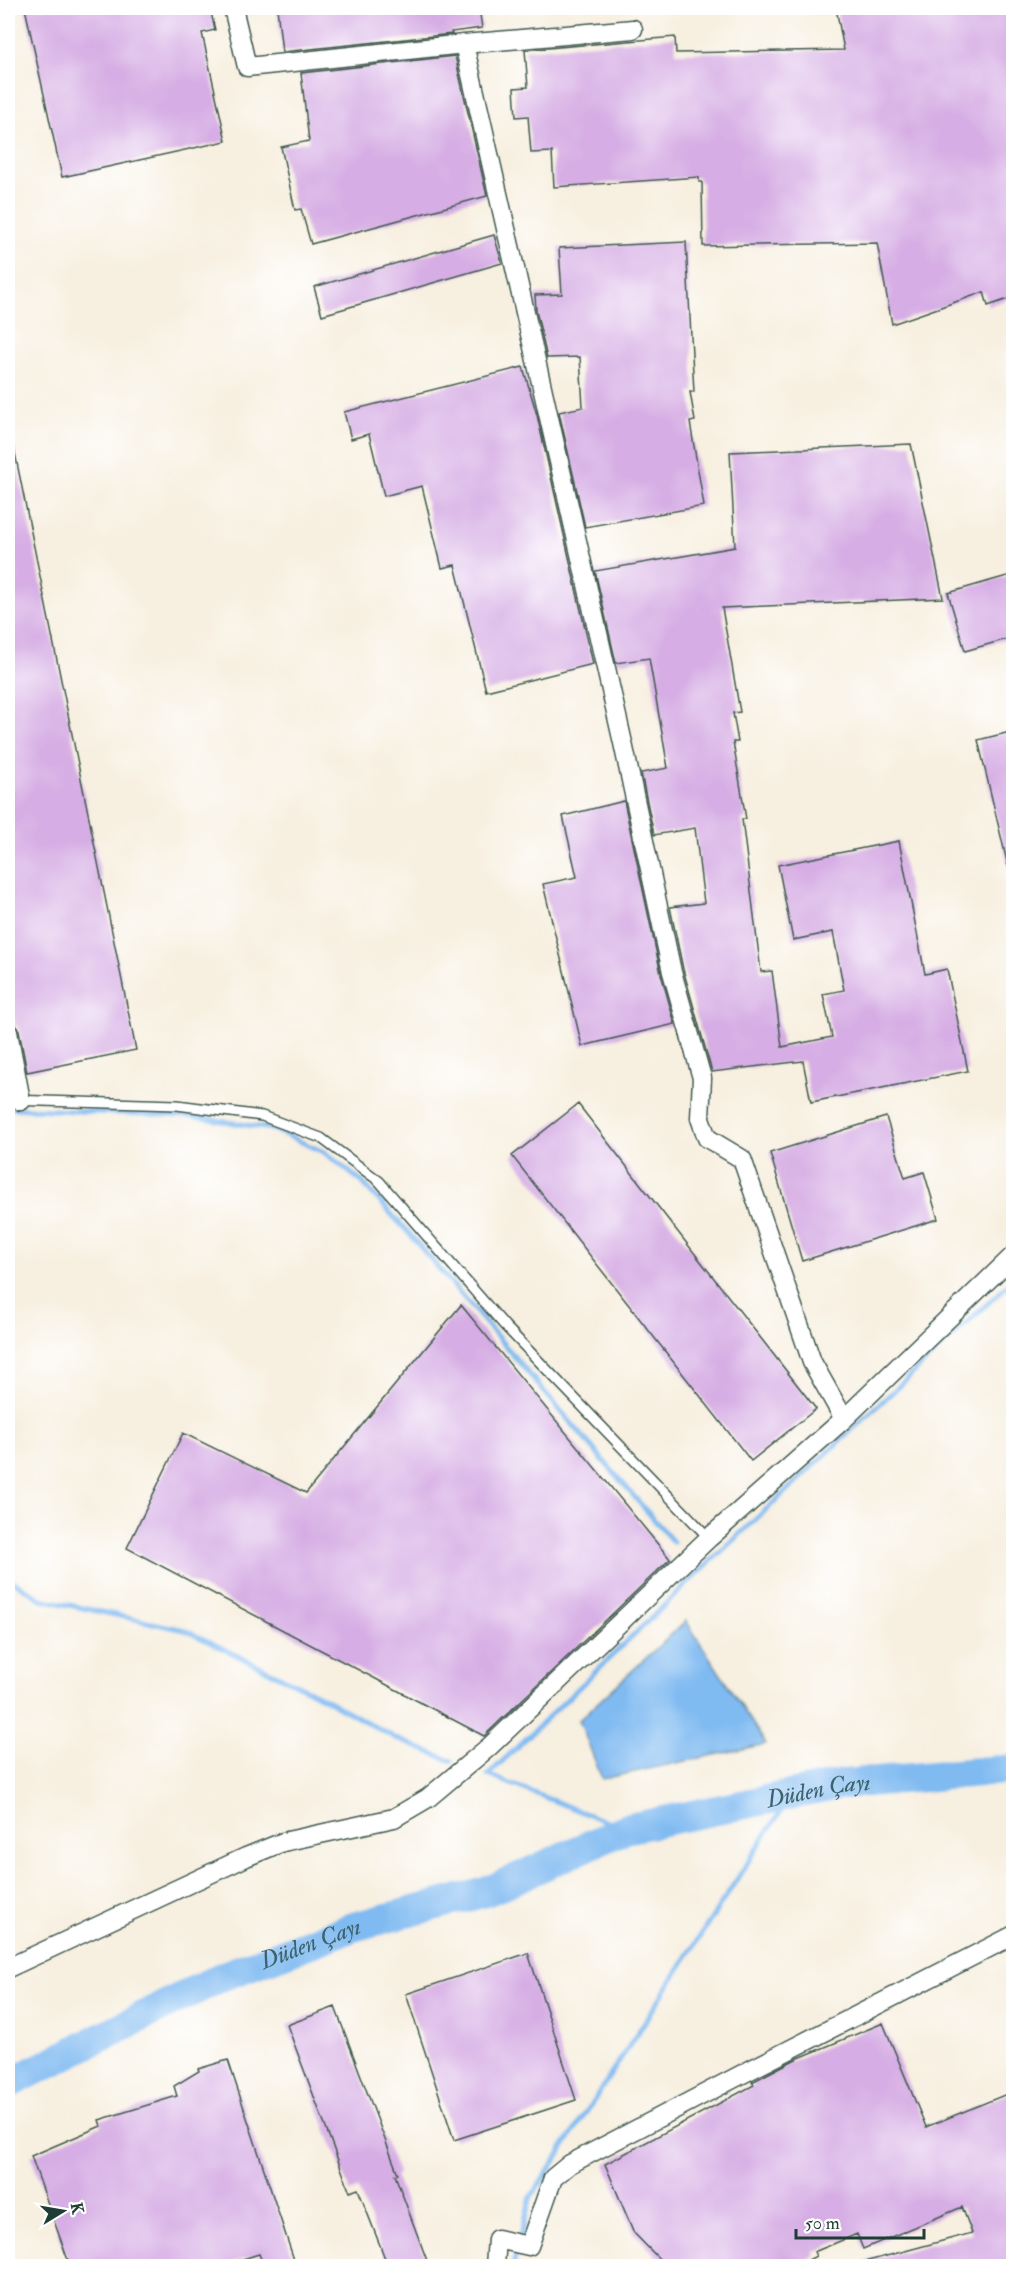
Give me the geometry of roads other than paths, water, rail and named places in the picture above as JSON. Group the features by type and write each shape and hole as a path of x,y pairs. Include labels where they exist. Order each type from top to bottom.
{"street":[{"path":"233,8 247,67 633,29"},
{"path":"464,44 623,743 672,972 702,1078 700,1118 707,1138 742,1159 812,1362 844,1419"},
{"path":"8,1032 14,1101"},
{"path":"8,1968 283,1842 394,1818 428,1798 489,1747 709,1538 844,1419 1014,1255"},
{"path":"495,2266 497,2239 529,2246 550,2183 570,2164 1014,1935"}],"lane":[{"path":"14,1101 177,1105 262,1116 321,1137 379,1181 505,1326 709,1538"}],"water":[{"path":"686,1621 766,1744 602,1779 579,1720"}],"waterway":[{"path":"8,1108 190,1116 272,1129 324,1152 362,1182 406,1230 673,1542"},
{"path":"625,1829 488,1775 699,1572 1014,1279"},
{"name":"Düden Çayı","path":"8,1578 41,1599 185,1630 314,1693 399,1740 452,1761"},
{"name":"Düden Çayı","path":"8,2084 223,1976 353,1927 486,1892 625,1829 843,1784 1014,1769"},
{"path":"547,2173 792,1794"},
{"path":"513,2266 531,2196 547,2174"}]}
